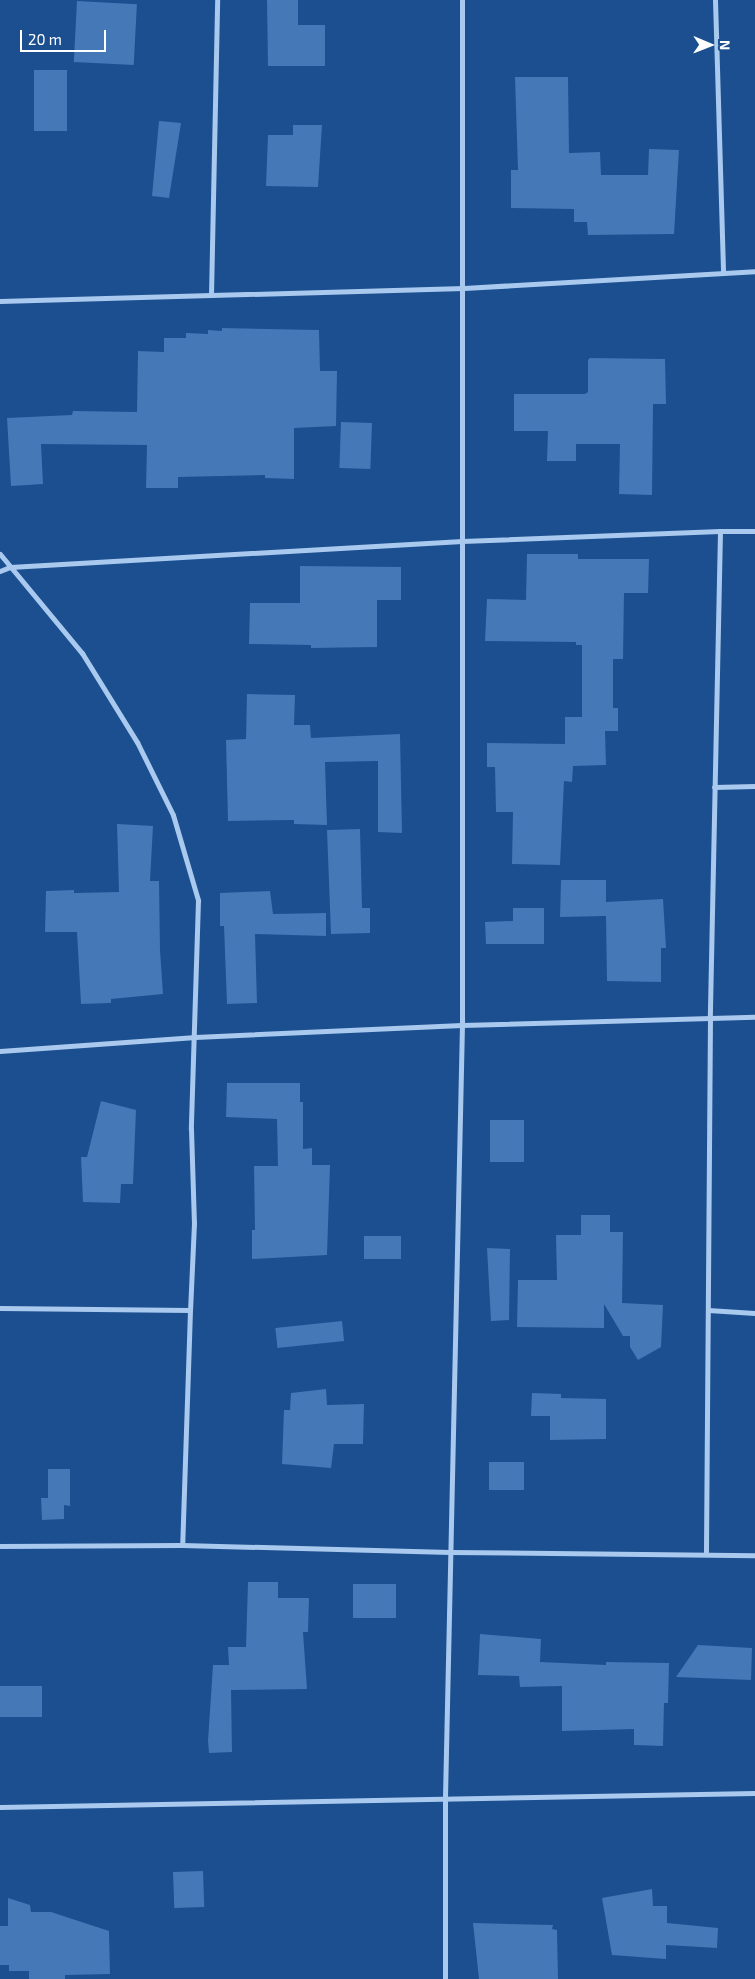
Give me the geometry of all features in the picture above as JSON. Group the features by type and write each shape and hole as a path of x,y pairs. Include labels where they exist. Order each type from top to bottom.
{"street":[{"path":"211,295 217,0"},
{"path":"445,1979 445,1797 462,1025 464,288 462,0"},
{"path":"715,0 723,273"},
{"path":"0,301 464,288 755,270"},
{"path":"706,1554 710,1017 720,531"},
{"path":"0,571 10,567 462,541 755,531"},
{"path":"0,554 82,653 137,742 174,815 198,900 191,1129 194,1224 182,1545"},
{"path":"714,787 755,786"},
{"path":"0,1051 195,1037 462,1025 755,1017"},
{"path":"0,1308 190,1310"},
{"path":"708,1310 755,1313"},
{"path":"0,1546 182,1545 450,1552 755,1555"},
{"path":"0,1807 755,1792"}],"building":[{"path":"267,0 298,0 298,25 325,25 325,66 268,66"},
{"path":"77,1 137,4 134,65 74,62"},
{"path":"34,70 67,70 67,131 34,131"},
{"path":"515,77 568,77 569,153 600,152 601,175 648,175 649,149 679,150 674,234 588,235 587,222 574,222 574,209 511,208 511,170 518,170"},
{"path":"159,121 181,123 169,198 152,196"},
{"path":"293,125 322,125 318,187 266,186 268,135 293,135"},
{"path":"222,328 319,330 320,371 337,371 336,426 294,428 294,479 265,478 265,475 178,477 178,488 146,488 147,445 41,444 43,484 11,486 7,418 72,415 73,411 137,412 138,351 164,352 164,338 186,338 186,333 208,334 208,330 222,331"},
{"path":"590,358 665,359 666,404 653,404 652,495 619,494 620,444 576,444 576,461 547,461 548,431 514,431 514,394 585,394 588,392 588,360"},
{"path":"341,422 372,423 370,469 339,468"},
{"path":"527,554 578,554 578,559 649,559 648,593 624,593 623,659 613,659 613,708 618,708 618,731 605,731 606,765 573,766 572,782 564,781 560,865 512,864 513,812 496,812 495,767 487,767 487,743 565,744 565,717 582,717 582,645 576,645 576,642 485,641 487,599 526,600"},
{"path":"300,566 401,567 401,600 377,600 377,647 311,648 311,645 249,644 250,603 300,603"},
{"path":"247,694 295,695 294,725 310,725 311,738 400,734 402,833 378,832 378,761 325,762 327,825 294,824 294,820 228,821 226,740 246,739"},
{"path":"117,824 153,826 150,881 159,881 163,994 111,999 111,1003 81,1004 77,932 45,932 46,891 74,890 74,893 119,892"},
{"path":"360,829 362,908 370,908 370,933 331,934 327,830"},
{"path":"561,880 606,880 606,902 663,899 666,948 661,948 661,982 607,981 606,916 560,917"},
{"path":"270,891 273,914 326,913 326,936 255,934 257,1003 227,1004 224,926 220,926 220,893"},
{"path":"513,908 544,908 544,944 486,944 485,922 513,921"},
{"path":"227,1083 300,1083 300,1102 303,1102 303,1149 312,1148 312,1165 330,1165 327,1255 252,1259 252,1230 255,1230 254,1166 278,1166 277,1119 226,1117"},
{"path":"101,1101 136,1110 133,1184 121,1184 120,1203 83,1202 81,1157 87,1157"},
{"path":"490,1120 524,1120 524,1162 490,1162"},
{"path":"581,1215 610,1215 610,1232 623,1232 622,1303 663,1305 661,1347 638,1360 630,1347 630,1336 623,1336 604,1304 604,1328 517,1327 518,1280 557,1280 556,1235 581,1235"},
{"path":"364,1236 401,1236 401,1259 364,1259"},
{"path":"487,1248 510,1249 509,1320 491,1321"},
{"path":"342,1321 344,1341 277,1348 275,1328"},
{"path":"326,1389 327,1405 364,1404 363,1444 334,1444 331,1468 282,1464 284,1410 290,1410 291,1393"},
{"path":"532,1393 561,1394 561,1398 606,1399 606,1439 550,1440 550,1416 531,1416"},
{"path":"489,1462 524,1462 524,1490 489,1490"},
{"path":"48,1469 70,1469 70,1506 64,1505 64,1519 42,1520 41,1498 48,1498"},
{"path":"248,1582 278,1582 278,1598 309,1598 308,1632 303,1632 307,1689 231,1690 232,1752 209,1753 208,1741 213,1665 229,1665 228,1647 246,1647"},
{"path":"353,1584 396,1584 396,1618 353,1618"},
{"path":"480,1634 541,1639 540,1662 606,1665 606,1662 669,1663 668,1703 664,1703 663,1746 634,1745 634,1729 562,1731 562,1686 520,1687 519,1676 478,1675"},
{"path":"698,1645 752,1648 751,1680 676,1677"},
{"path":"0,1686 42,1686 42,1717 0,1717"},
{"path":"203,1871 204,1907 174,1908 173,1872"},
{"path":"652,1889 653,1906 667,1906 667,1923 718,1928 717,1948 666,1945 666,1959 612,1955 602,1898"},
{"path":"8,1898 30,1905 31,1912 51,1912 109,1931 110,1974 65,1975 65,1979 29,1979 29,1971 9,1971 9,1965 0,1965 0,1926 8,1926"},
{"path":"473,1923 553,1925 552,1929 557,1930 558,1979 479,1979"}]}
